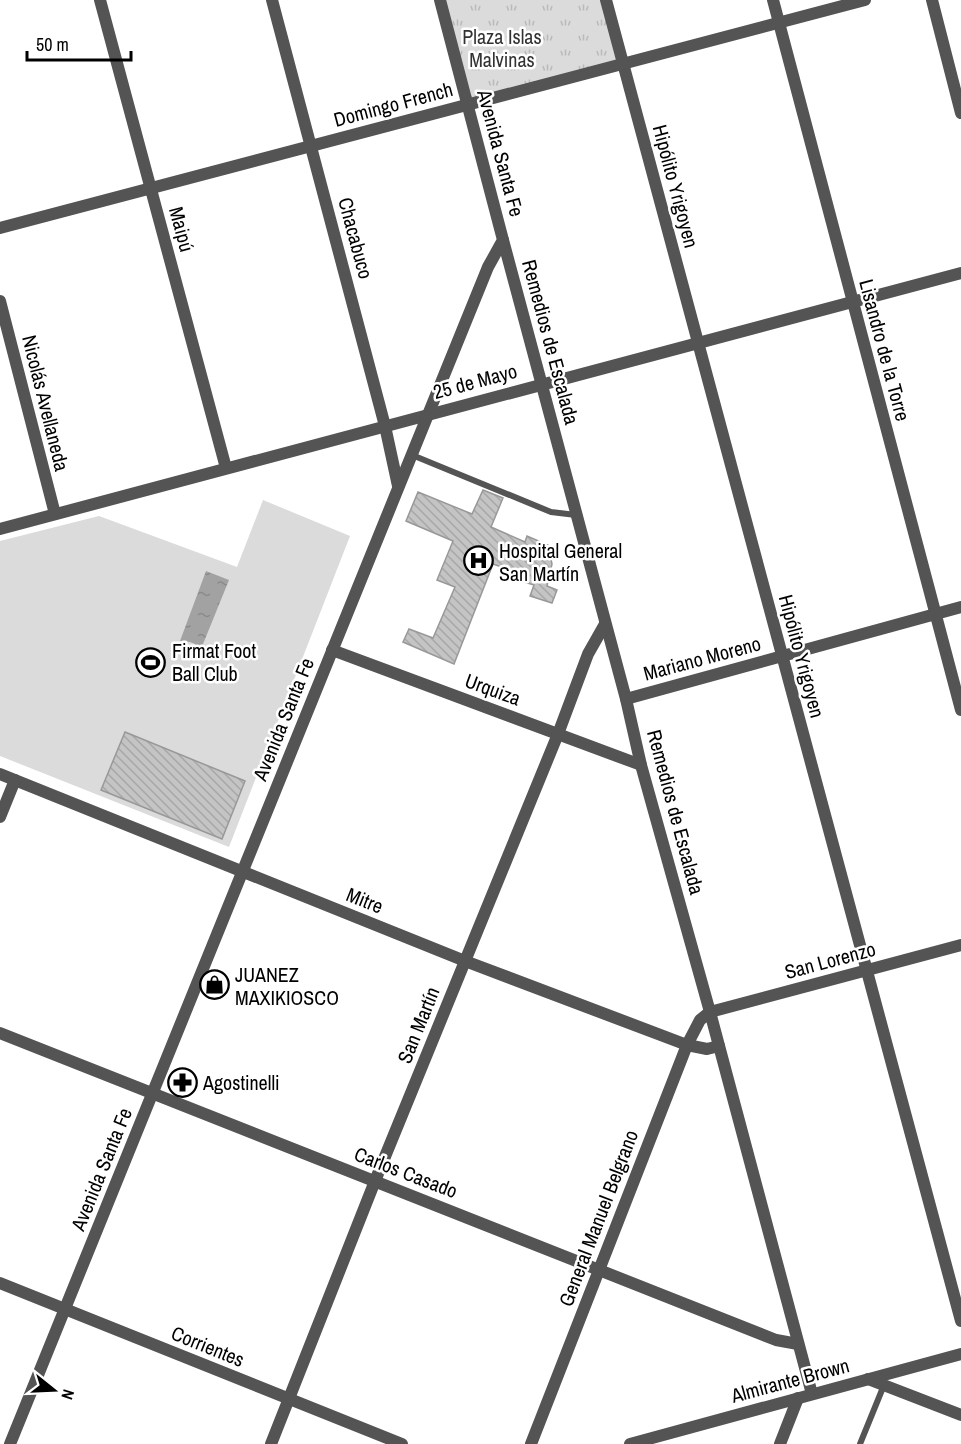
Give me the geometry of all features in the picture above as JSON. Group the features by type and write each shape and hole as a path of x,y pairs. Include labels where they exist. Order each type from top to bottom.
{"street":[{"name":"Maipú","path":"100,0 226,468"},
{"name":"Chacabuco","path":"272,0 385,426 398,486"},
{"name":"Avenida Santa Fe","path":"10,1444 411,454 488,267 503,240 440,0"},
{"name":"Hipólito Yrigoyen","path":"606,0 961,1321"},
{"name":"Lisandro de la Torre","path":"773,0 961,710"},
{"name":"Domingo French","path":"0,228 865,0"},
{"path":"932,0 961,113"},
{"name":"Remedios de Escalada","path":"503,240 626,699 641,765 812,1394"},
{"name":"25 de Mayo","path":"0,529 961,273"},
{"name":"Nicolás Avellaneda","path":"0,301 55,514"},
{"name":"Mariano Moreno","path":"626,699 961,608"},
{"name":"San Martín","path":"271,1444 375,1181 558,734 588,654 605,624"},
{"name":"Urquiza","path":"332,650 641,765"},
{"name":"Mitre","path":"0,774 465,961 687,1045 707,1049 719,1046"},
{"path":"0,817 15,780"},
{"name":"San Lorenzo","path":"710,1012 961,945"},
{"name":"General Manuel Belgrano","path":"531,1444 687,1045 699,1020 710,1012"},
{"name":"Carlos Casado","path":"0,1033 776,1340 798,1344"},
{"name":"Corrientes","path":"0,1283 402,1444"},
{"name":"Almirante Brown","path":"630,1444 961,1354"},
{"path":"868,1379 961,1415"},
{"path":"780,1444 798,1398"}],"lane":[{"path":"411,454 551,512 577,515"},
{"path":"860,1444 884,1385"}],"green space":[{"name":"Plaza Islas Malvinas","path":"440,0 606,0 623,64 468,104"},
{"name":"Firmat Foot Ball Club","path":"263,500 350,536 229,847 0,756 0,541 99,516 237,567"}],"water":[{"path":"206,571 229,580 201,649 190,642 180,641"}],"building":[{"path":"483,490 503,498 491,527 525,542 527,536 548,545 552,564 547,586 557,590 552,603 530,596 534,585 518,580 521,574 493,564 454,664 403,642 409,629 433,638 455,587 437,580 453,541 406,521 418,492 472,514"},
{"path":"125,732 245,781 222,839 101,790"}],"place":[{"name":"Hospital General San Martín","path":"478,561"},
{"name":"Firmat Foot Ball Club","path":"151,662"},
{"name":"JUANEZ MAXIKIOSCO","path":"214,985"},
{"name":"Agostinelli","path":"182,1082"}]}
